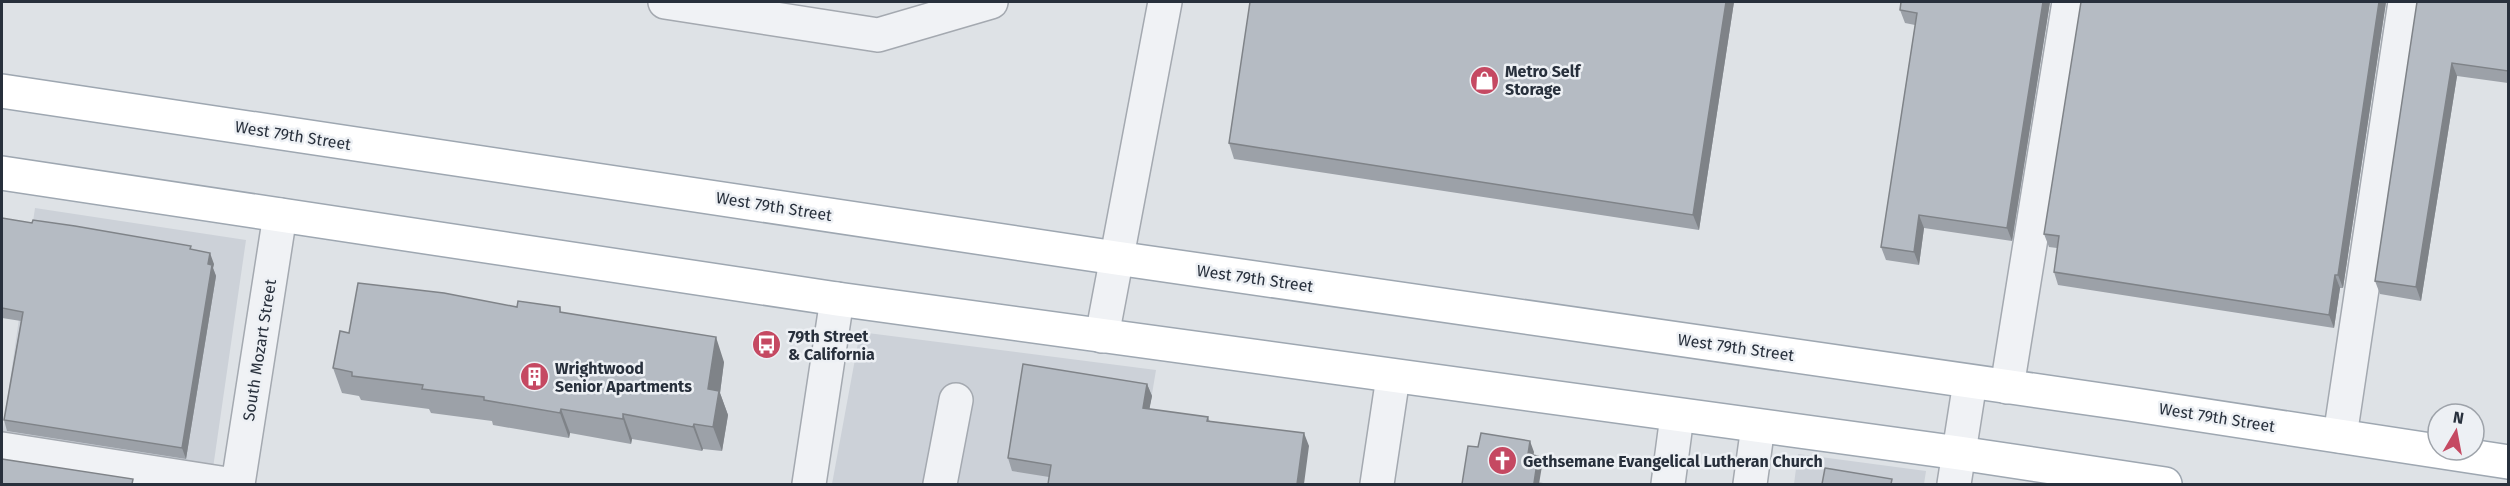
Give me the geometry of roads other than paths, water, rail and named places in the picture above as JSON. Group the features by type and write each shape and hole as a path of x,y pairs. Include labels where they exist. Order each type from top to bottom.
{"main road":[{"name":"West 79th Street","path":"2,91 1116,258 2508,462"},
{"path":"2,173 837,299 1758,426 1957,469 2165,484"}],"street":[{"path":"665,2 878,35 991,2"},
{"path":"1102,336 1165,2"},
{"path":"2007,387 2069,2"},
{"path":"2340,436 2405,2"},
{"name":"South Mozart Street","path":"238,484 280,215"},
{"path":"809,484 837,299"},
{"path":"1377,484 1393,377"},
{"path":"1957,469 1970,382"},
{"path":"940,484 956,400"},
{"path":"1668,484 1677,416"},
{"path":"1750,484 1758,426"},
{"path":"2,449 227,484"}],"place":[{"name":"Metro Self Storage","path":"1484,80"},
{"name":"79th Street & California","path":"767,345"},
{"name":"Wrightwood Senior Apartments","path":"534,377"},
{"name":"Gethsemane Evangelical Lutheran Church","path":"1502,461"}]}
